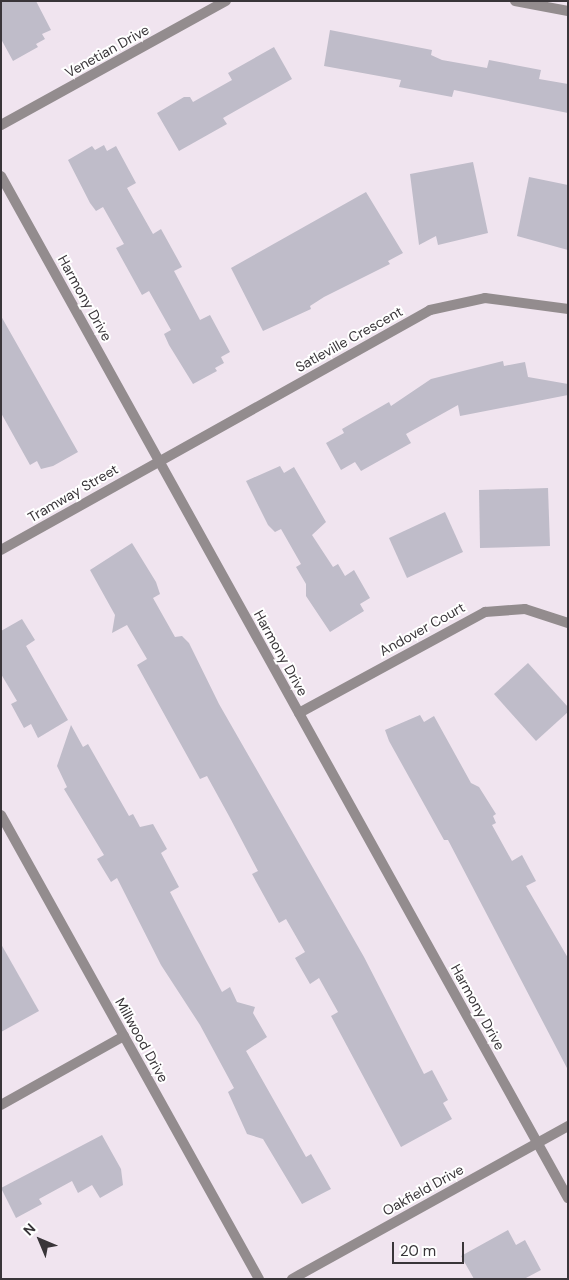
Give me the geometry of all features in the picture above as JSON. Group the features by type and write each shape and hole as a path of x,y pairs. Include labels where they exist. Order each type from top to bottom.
{"street":[{"name":"Venetian Drive","path":"1,126 226,1"},
{"path":"515,1 568,11"},
{"name":"Harmony Drive","path":"1,176 568,1198"},
{"name":"Satleville Crescent","path":"159,460 430,310 485,298 568,309"},
{"name":"Tramway Street","path":"1,550 159,460"},
{"name":"Andover Court","path":"299,713 485,612 525,609 568,623"},
{"name":"Millwood Drive","path":"1,815 259,1279"},
{"path":"1,1105 124,1036"},
{"name":"Oakfield Drive","path":"292,1279 568,1126"}],"building":[{"path":"1,1 36,1 51,30 42,34 45,39 36,44 38,47 13,61 1,39"},
{"path":"330,30 432,50 431,55 442,60 487,68 489,60 541,70 539,79 568,84 568,113 454,90 452,97 399,87 401,80 324,66"},
{"path":"274,47 292,79 223,118 227,124 179,151 157,113 184,97 190,97 193,102 232,80 228,73"},
{"path":"104,145 107,151 116,146 136,183 127,188 153,234 161,229 182,267 174,271 200,320 210,315 230,352 221,357 224,363 215,368 217,371 193,384 169,345 164,334 171,330 149,291 142,295 116,248 124,244 103,207 96,211 90,203 68,160 92,146 95,150"},
{"path":"473,162 488,233 438,245 436,236 419,245 410,174"},
{"path":"529,177 568,185 568,250 517,236"},
{"path":"366,192 403,253 388,261 390,264 324,297 310,306 311,309 263,331 231,268"},
{"path":"1,316 78,452 53,466 41,469 37,461 30,465 1,413"},
{"path":"503,361 504,366 525,362 528,377 568,384 568,395 460,416 458,405 406,434 411,443 361,471 355,462 341,470 326,443 344,433 342,429 389,402 391,406 431,379"},
{"path":"280,466 284,473 294,467 326,522 312,535 333,567 338,564 345,576 354,570 370,598 360,604 364,611 330,632 306,596 306,584 296,567 301,564 281,529 275,532 268,525 246,481"},
{"path":"548,488 550,546 480,548 479,490"},
{"path":"445,512 463,552 407,578 389,538"},
{"path":"132,543 156,582 160,594 153,598 175,637 182,636 189,643 219,704 364,957 424,1074 432,1070 448,1100 443,1103 452,1119 401,1147 331,1016 338,1012 319,978 310,984 295,958 305,952 286,919 279,923 252,874 258,871 207,776 200,779 137,665 147,659 127,625 112,633 115,615 90,570"},
{"path":"22,619 35,640 26,646 68,720 38,738 31,724 24,728 11,704 17,701 1,674 1,631"},
{"path":"528,663 568,707 568,712 536,741 494,694"},
{"path":"420,715 424,722 434,716 471,783 479,787 496,814 493,816 496,823 492,825 512,861 522,855 536,881 526,886 568,958 568,1070 448,840 444,840 389,741 385,730"},
{"path":"71,725 83,747 88,744 129,816 133,814 140,827 153,824 167,849 161,853 179,887 170,892 222,992 230,987 237,1002 255,1007 253,1013 267,1037 246,1051 306,1157 311,1154 331,1189 302,1204 263,1139 247,1134 228,1092 234,1088 200,1025 161,965 117,878 111,882 97,859 104,855 64,789 67,787 57,766"},
{"path":"1,944 39,1011 1,1032"},
{"path":"102,1135 121,1169 123,1185 100,1198 92,1185 78,1193 72,1181 39,1199 42,1204 16,1218 1,1188"},
{"path":"508,1230 516,1245 525,1240 541,1270 524,1279 474,1279 461,1256"}]}
